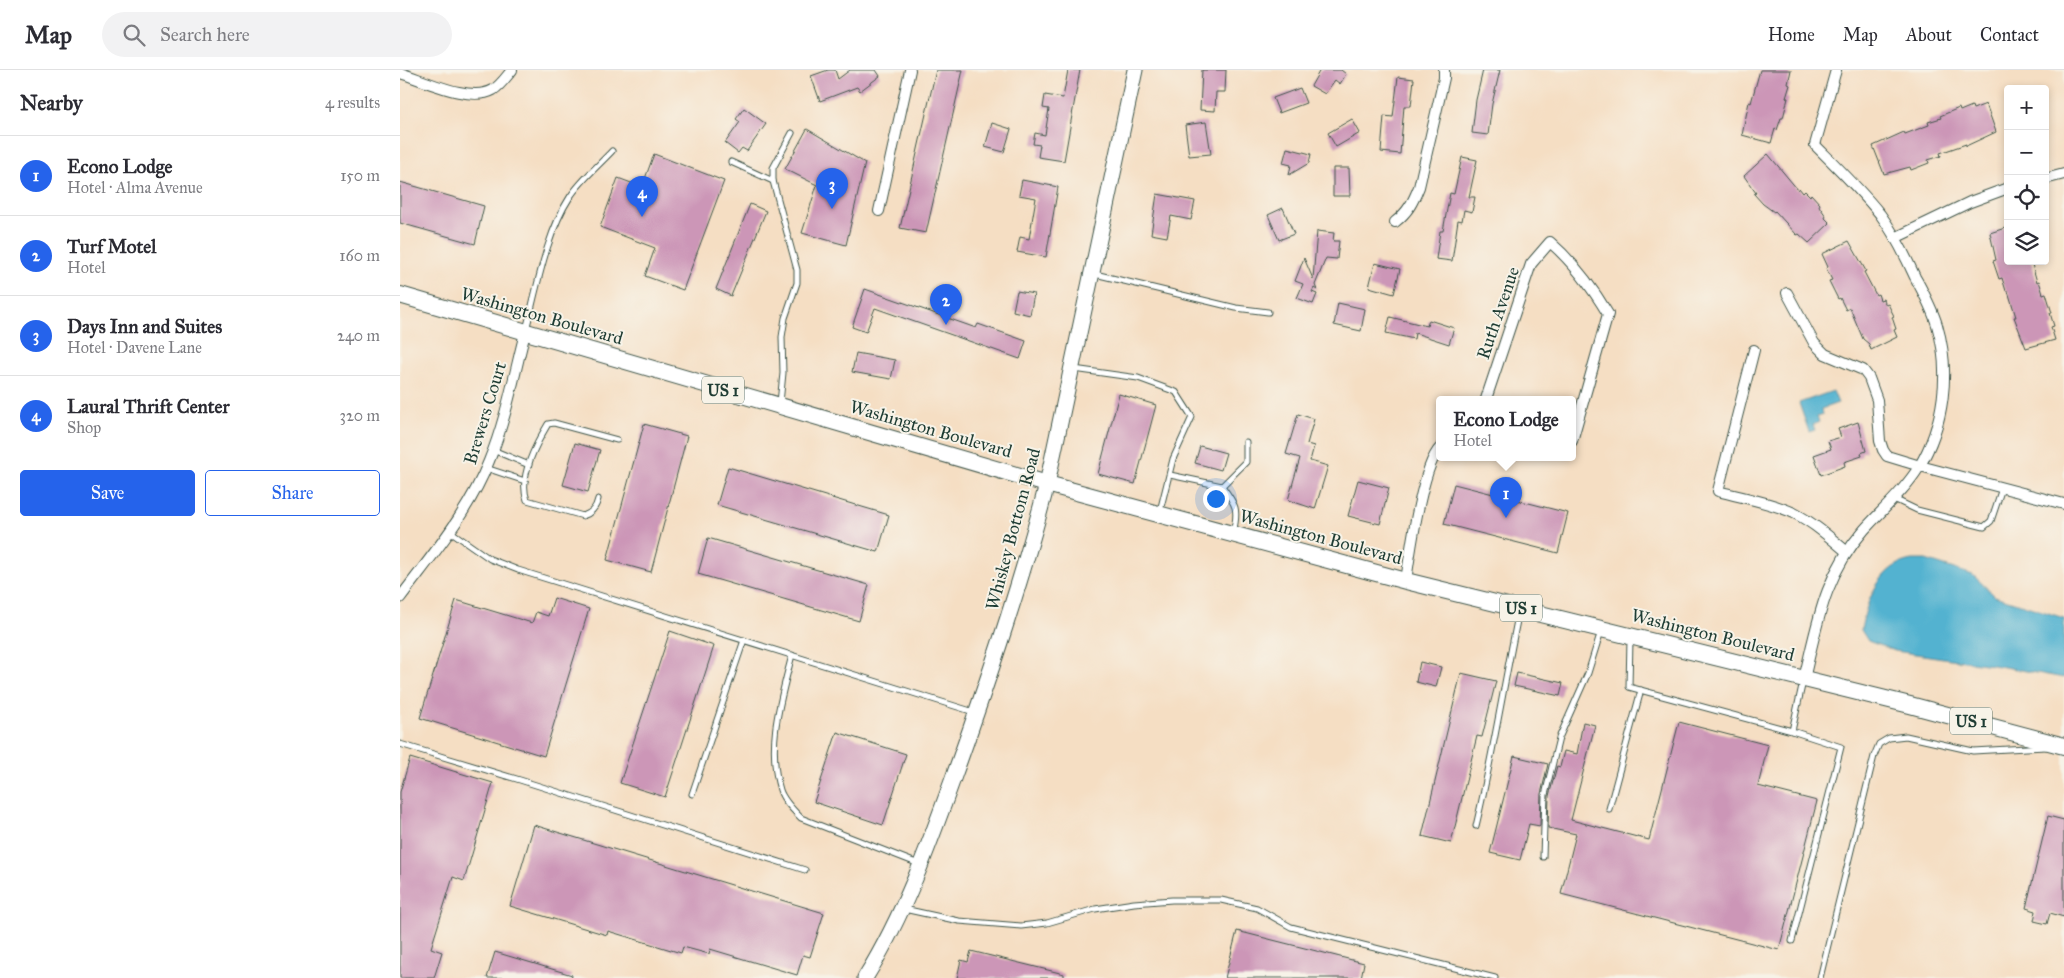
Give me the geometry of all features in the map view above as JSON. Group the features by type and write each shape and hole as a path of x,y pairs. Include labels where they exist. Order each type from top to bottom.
{"main road":[{"name":"Washington Boulevard","path":"400,295 1047,484 1406,581 1804,678 2064,746"}],"street":[{"path":"400,72 467,94 479,94 489,92 500,85 512,70"},
{"path":"879,211 910,70"},
{"name":"Whiskey Bottom Road","path":"865,978 903,908 922,865 977,712 1022,576 1047,484 1135,70"},
{"path":"1395,222 1406,214 1419,187 1444,78 1444,70"},
{"path":"1804,678 1826,591 1847,552 1864,530 1894,499 1920,466 1931,444 1941,410 1944,382 1941,341 1933,314 1895,238 1869,201 1815,145 1836,70"},
{"path":"2049,178 2064,174"},
{"path":"1895,238 1970,202 2004,189"},
{"name":"Ruth Avenue","path":"1487,396 1531,264 1550,242 1565,255 1597,296 1608,314 1576,427"},
{"path":"1787,293 1814,343 1820,350 1863,370 1869,378 1877,400 1880,441 1887,456 2064,504"},
{"name":"Brewers Court","path":"400,598 450,531 474,494 493,450 525,333"},
{"path":"1754,350 1718,491 1779,507 1794,514 1828,535 1847,552"},
{"path":"1406,581 1416,520 1429,467 1436,451"}],"lane":[{"path":"780,406 784,318 797,283 797,270 773,181 773,168 792,133"},
{"path":"525,333 551,240 563,208 571,195 612,152"},
{"path":"731,162 773,181"},
{"path":"1092,273 1236,308 1268,312"},
{"path":"1072,368 1138,378 1176,392 1192,417 1173,459 1160,514"},
{"path":"598,499 597,505 590,514 582,516 527,500 524,492 529,464 548,424 554,423 617,440"},
{"path":"1222,486 1246,462 1246,442"},
{"path":"493,450 529,464"},
{"path":"486,468 525,480"},
{"path":"1170,475 1222,486 1233,502 1238,516 1232,534"},
{"path":"1894,499 1918,510 1984,527 1991,521 2002,488"},
{"path":"450,531 490,559 518,570 977,712"},
{"path":"1476,826 1488,778 1502,691 1520,608"},
{"path":"1543,857 1545,795 1559,738 1588,673 1602,628"},
{"path":"1630,635 1629,687 1792,731 1840,747 1792,941"},
{"path":"692,794 744,640"},
{"path":"792,655 775,726 774,755 780,791 801,818 922,865"},
{"path":"1792,731 1804,678"},
{"path":"1608,809 1641,690"},
{"path":"1820,978 1874,756 1879,744 1889,738 1906,736 1973,751 2064,746"},
{"path":"400,744 805,870"},
{"path":"903,908 959,921 1021,926 1047,923 1095,909 1134,903 1221,900 1257,908 1291,927 1495,978"}],"water":[{"path":"1833,391 1838,403 1821,409 1822,415 1817,417 1819,422 1813,425 1815,430 1809,432 1799,403"},
{"path":"1913,560 1926,560 1973,575 1995,596 2064,618 2064,678 1999,666 1895,651 1868,641 1861,630 1863,619 1876,586 1892,568"}],"building":[{"path":"828,70 835,70 838,79 850,70 876,70 880,76 860,91 857,87 820,101 811,76"},
{"path":"936,70 963,70 926,233 900,228"},
{"path":"1068,70 1080,70 1064,161 1038,157 1040,145 1033,144 1035,133 1045,135 1049,109 1043,108 1045,95 1063,98"},
{"path":"1202,70 1226,70 1225,92 1216,92 1215,111 1200,110"},
{"path":"1320,70 1341,70 1346,74 1340,84 1335,80 1325,94 1311,86"},
{"path":"1483,70 1500,70 1492,104 1488,135 1472,133 1476,100"},
{"path":"1760,70 1791,70 1788,84 1790,85 1786,98 1788,98 1783,118 1781,118 1777,130 1775,129 1771,143 1742,135 1749,102 1751,103"},
{"path":"1398,77 1414,79 1411,106 1404,106 1400,154 1381,152 1384,116 1393,117"},
{"path":"1300,88 1306,103 1279,113 1273,98"},
{"path":"1986,104 1996,132 1966,146 1966,144 1940,153 1941,156 1928,160 1929,163 1911,170 1910,167 1884,174 1873,146 1904,132 1905,134 1929,125 1928,122 1941,118 1940,116 1959,108 1960,111 1972,106 1973,109"},
{"path":"744,108 766,124 747,151 742,148 738,153 725,143 740,122 736,119"},
{"path":"1352,119 1360,133 1336,147 1328,133"},
{"path":"1206,122 1211,154 1189,156 1185,125"},
{"path":"992,123 1011,129 1004,152 985,147"},
{"path":"807,129 865,163 846,245 802,233 817,185 785,169"},
{"path":"1287,148 1311,154 1309,163 1289,175 1291,165 1283,163"},
{"path":"654,154 724,181 683,290 645,276 655,248 600,227 618,178 642,187"},
{"path":"1768,154 1798,190 1799,188 1803,193 1805,191 1810,196 1811,194 1820,204 1819,206 1826,216 1825,218 1830,223 1809,243 1799,234 1797,235 1775,211 1763,204 1754,194 1756,193 1744,176"},
{"path":"1462,157 1477,160 1469,197 1475,197 1472,212 1464,210 1462,221 1458,220 1452,261 1436,259 1440,231 1443,231 1450,193 1454,194"},
{"path":"1333,168 1349,168 1350,196 1333,196"},
{"path":"1022,180 1058,187 1046,257 1017,252 1020,237 1029,239 1036,198 1019,195"},
{"path":"400,182 484,206 475,244 400,223"},
{"path":"1157,194 1195,201 1191,220 1171,216 1167,237 1151,234"},
{"path":"750,204 766,211 731,296 716,289"},
{"path":"1283,208 1294,234 1279,240 1268,215"},
{"path":"2004,228 2004,265 2032,265 2037,282 2039,281 2043,294 2046,293 2052,313 2050,313 2054,326 2051,327 2055,340 2026,348 2014,317 2016,317 2008,291 2006,291 2002,278 1999,279 1993,261 1996,260 1990,233"},
{"path":"1317,231 1334,233 1333,241 1339,241 1337,259 1326,258 1315,285 1317,290 1314,288 1312,292 1317,294 1313,304 1297,298 1303,284 1295,281 1304,258 1313,279"},
{"path":"1849,241 1866,271 1864,272 1876,295 1878,294 1880,300 1883,299 1886,305 1888,304 1894,316 1892,317 1897,337 1871,350 1869,344 1863,339 1850,308 1846,310 1840,298 1838,299 1829,281 1832,280 1822,254"},
{"path":"1375,263 1400,269 1394,294 1369,287"},
{"path":"865,289 976,328 978,324 1026,341 1020,359 875,308 866,332 852,327"},
{"path":"1017,291 1034,294 1030,315 1013,311"},
{"path":"1338,303 1365,309 1361,331 1334,325"},
{"path":"1390,317 1427,326 1429,320 1454,328 1449,344 1415,333 1414,339 1386,333"},
{"path":"856,353 895,360 891,379 852,372"},
{"path":"1119,394 1156,405 1135,484 1098,474"},
{"path":"1298,414 1314,419 1307,444 1314,446 1310,461 1328,466 1315,509 1288,500 1300,458 1286,454"},
{"path":"1858,422 1866,451 1861,453 1862,456 1844,462 1845,466 1821,475 1814,455 1831,449 1828,441 1841,437 1838,429"},
{"path":"644,424 687,436 651,572 607,560"},
{"path":"575,443 600,450 588,492 563,485"},
{"path":"1200,446 1226,453 1221,470 1195,463"},
{"path":"728,467 889,515 878,552 717,505"},
{"path":"1358,480 1389,488 1380,524 1348,516"},
{"path":"1454,484 1568,513 1558,553 1444,524"},
{"path":"708,538 869,585 859,621 698,574"},
{"path":"554,598 589,609 544,756 420,718 456,600 532,623 536,612 548,616"},
{"path":"670,631 714,646 665,797 620,783"},
{"path":"1420,662 1441,667 1436,687 1416,682"},
{"path":"1461,673 1496,681 1482,737 1477,736 1451,843 1422,836"},
{"path":"1517,673 1563,683 1560,696 1514,686"},
{"path":"1583,722 1595,725 1571,820 1649,840 1679,722 1768,745 1758,786 1817,801 1779,950 1561,894 1576,834 1548,828 1549,796 1557,766 1560,767 1564,751 1577,754"},
{"path":"837,732 906,754 883,825 814,802"},
{"path":"1514,756 1548,764 1541,794 1540,826 1529,824 1520,860 1490,853"},
{"path":"410,758 493,783 464,881 453,877 431,948 442,952 434,978 400,978 400,792"},
{"path":"2048,816 2064,820 2064,917 2050,913 2047,924 2034,921 2036,911 2026,908"},
{"path":"534,825 824,913 810,957 803,955 797,975 710,949 709,954 683,947 681,953 608,931 607,935 510,906"},
{"path":"1237,931 1364,963 1361,978 1225,978"},
{"path":"971,951 1064,974 1064,978 957,978 961,960 968,962"},
{"path":"495,952 572,975 571,978 487,978"}],"place":[{"name":"Days Inn and Suites","path":"832,209"},
{"name":"Laural Thrift Center","path":"642,217"},
{"name":"Turf Motel","path":"946,325"},
{"name":"Econo Lodge","path":"1506,518"}]}
